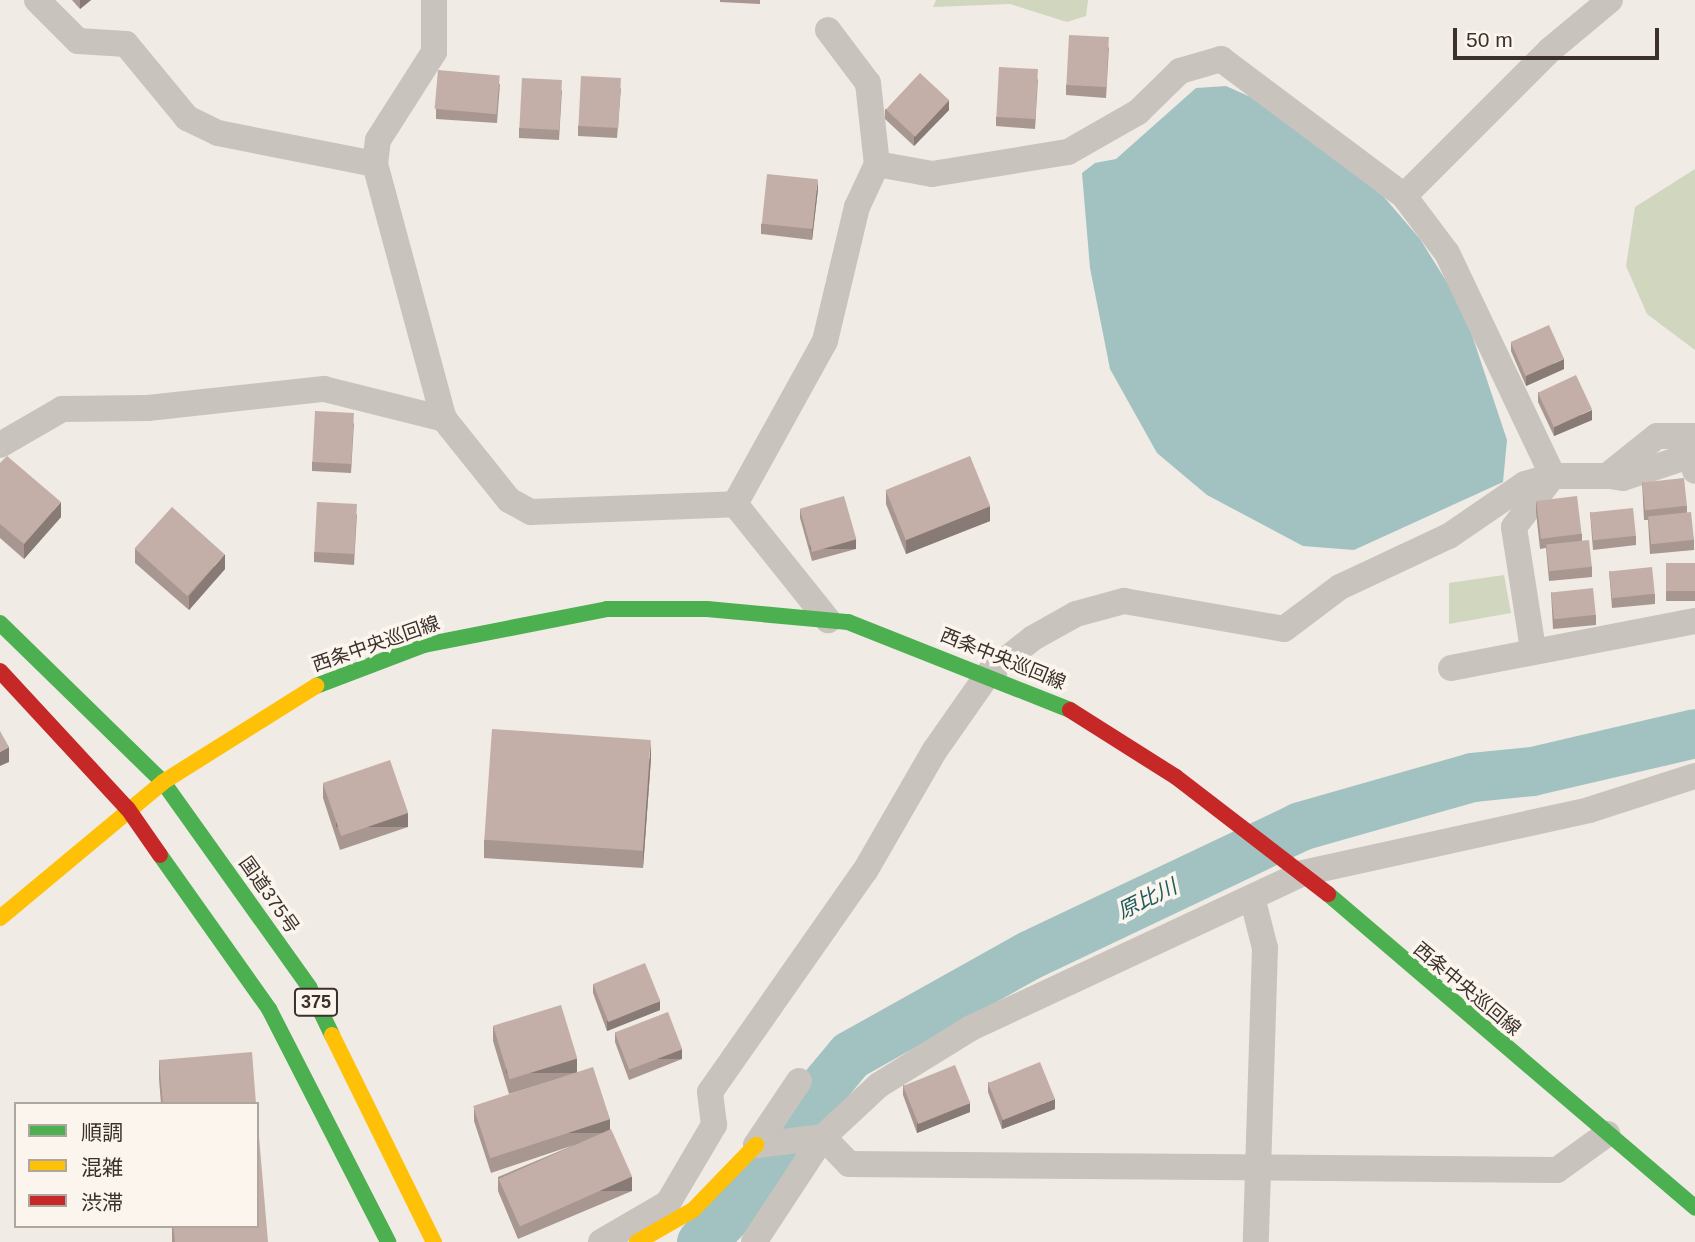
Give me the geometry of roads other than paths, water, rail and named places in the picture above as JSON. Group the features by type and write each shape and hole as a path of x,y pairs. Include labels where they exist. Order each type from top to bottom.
{"main road":[{"name":"西条中央巡回線","path":"128,809 163,782 315,686 424,645 607,610 828,620 989,673 1067,708 1226,814 1295,867 1695,1208"},
{"name":"国道375号","path":"0,623 163,782 309,987 434,1242"},
{"name":"375","path":"0,671 128,809 269,1010 388,1242"},
{"path":"0,918 128,809"},
{"path":"637,1242 693,1210 756,1145"}],"street":[{"path":"37,0 78,41 126,44 187,118 218,133 375,164"},
{"path":"434,0 434,52 378,140 375,164 444,419 509,500 531,512 735,504"},
{"path":"1404,196 1550,50 1611,0"},
{"path":"735,504 825,341 857,207 877,164 868,83 828,30"},
{"path":"877,164 932,174 1068,152 1138,112 1180,71 1221,59 1404,196 1447,253 1553,476"},
{"path":"0,445 62,409 148,408 324,389 444,419"},
{"path":"1607,476 1657,436 1695,436"},
{"path":"601,1242 668,1203 714,1125 710,1091 865,870 935,750 989,673 1076,614 1124,601 1284,629 1340,587 1449,536 1525,484 1553,476 1623,478 1692,454 1695,471"},
{"path":"1533,649 1514,527 1553,476"},
{"path":"735,504 828,620"},
{"path":"1451,668 1533,649 1695,621"},
{"path":"754,1242 823,1137 879,1085 971,1028 1253,901 1295,867 1589,810 1695,776"},
{"path":"1253,901 1265,948 1256,1242"},
{"path":"756,1145 799,1081"},
{"path":"823,1137 849,1164 1258,1171 1557,1170 1607,1134"},
{"path":"756,1145 823,1137"}],"water":[{"path":"1226,86 1264,103 1384,197 1420,239 1463,308 1507,440 1503,482 1354,550 1303,546 1207,495 1157,453 1110,369 1090,268 1082,173 1095,163 1116,159 1196,88"}],"waterway":[{"name":"原比川","path":"701,1242 771,1170 810,1103 850,1055 1031,954 1300,826 1472,777 1532,771 1695,733"}]}
